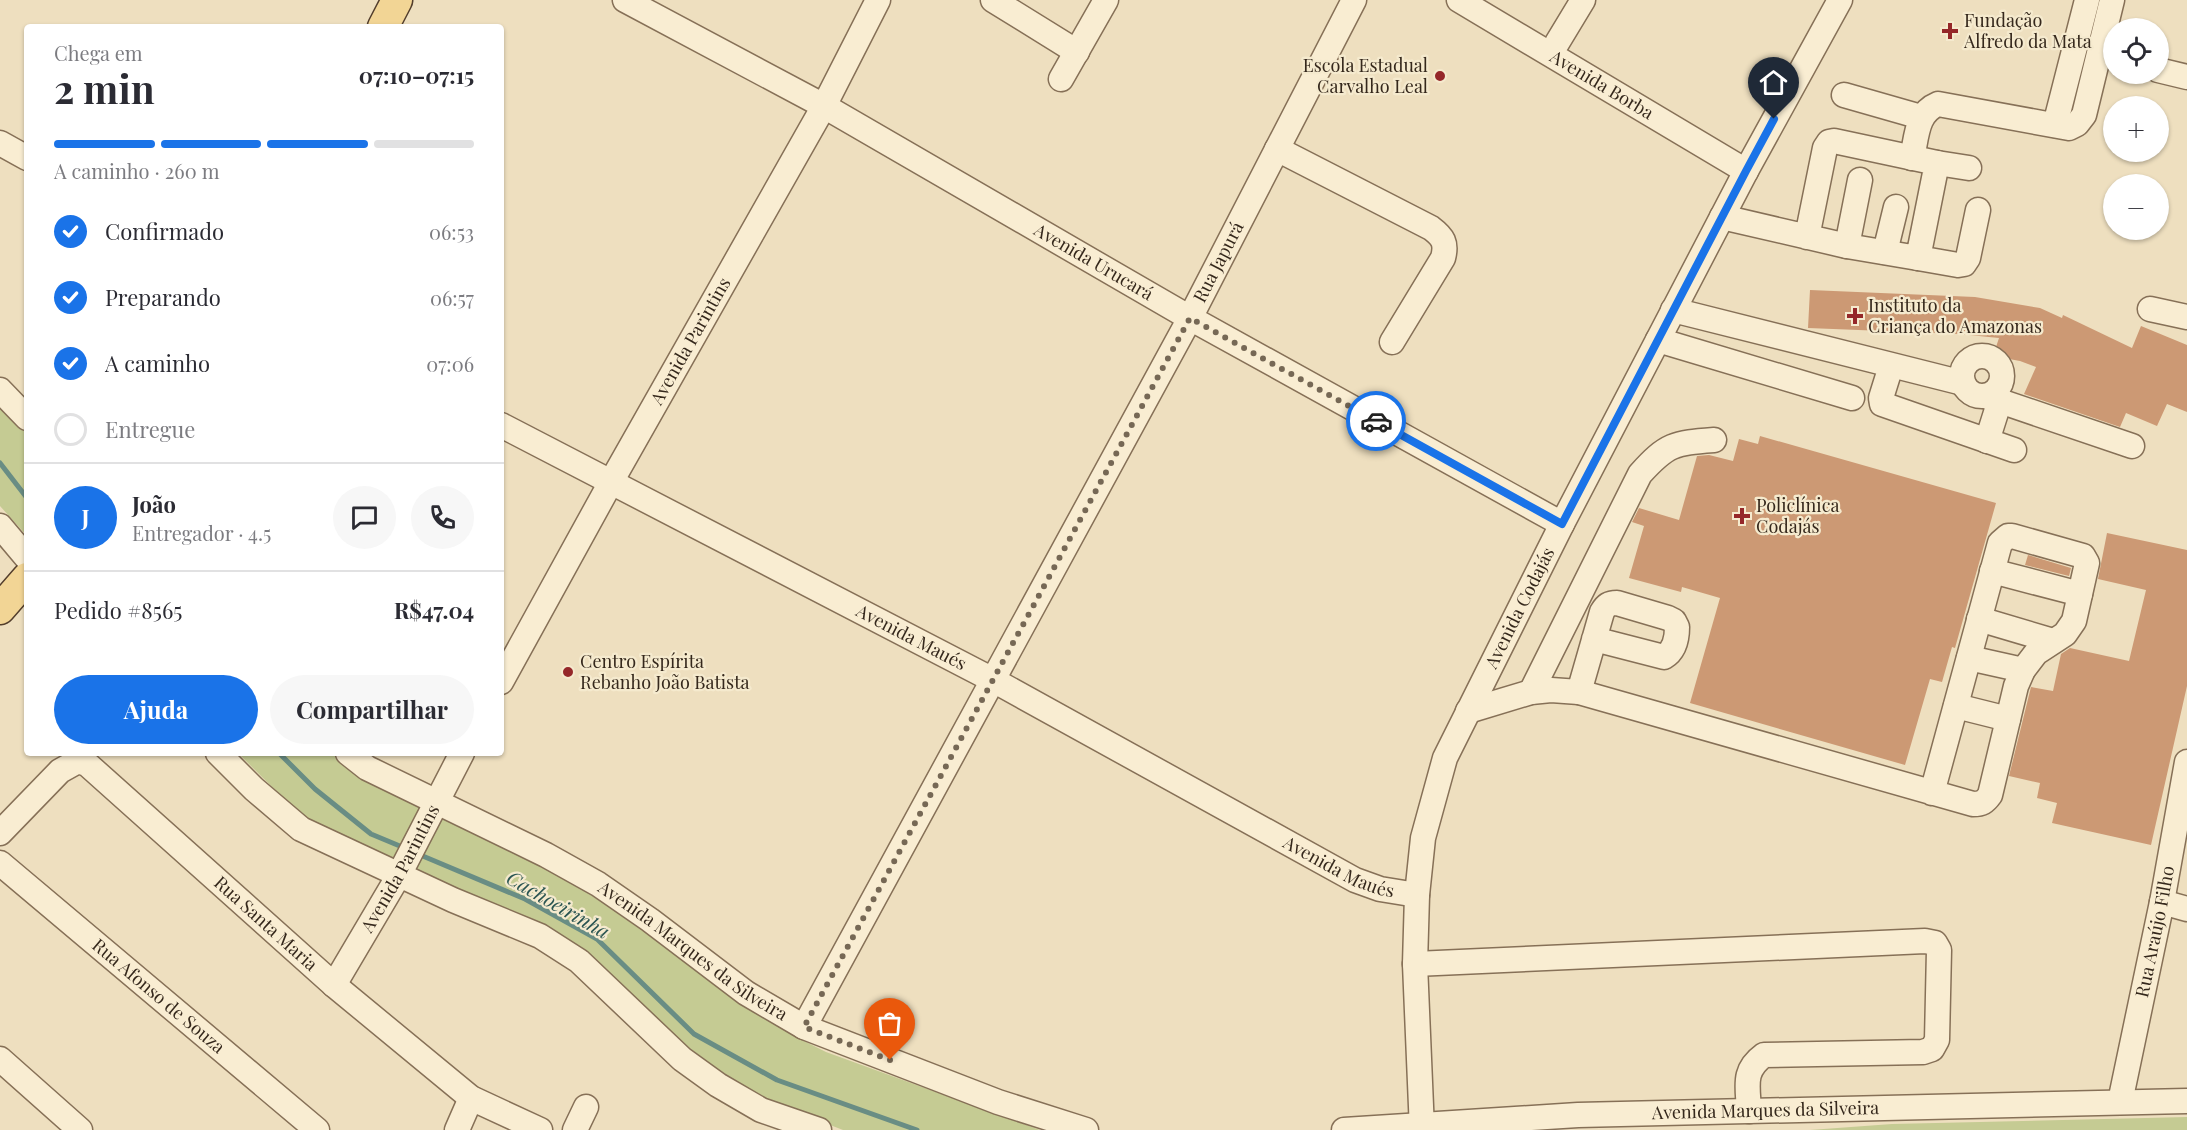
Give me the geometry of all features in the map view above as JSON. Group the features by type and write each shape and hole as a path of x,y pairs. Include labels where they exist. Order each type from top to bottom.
{"main road":[{"path":"385,24 397,0"}],"street":[{"name":"Avenida Urucará","path":"625,0 824,106 1190,318 1562,524"},
{"name":"Avenida Parintins","path":"504,676 610,482 824,106 878,0"},
{"path":"993,0 1077,52"},
{"path":"1061,79 1106,0"},
{"name":"Rua Japurá","path":"804,1027 1190,318 1354,0"},
{"name":"Avenida Borba","path":"1460,0 1749,165"},
{"name":"Avenida Borba","path":"1485,0 1749,165"},
{"path":"1557,43 1583,0"},
{"name":"Avenida Codajás","path":"1422,1127 1415,964 1417,895 1424,838 1444,758 1673,310 1749,165 1840,0"},
{"path":"2055,125 2087,0"},
{"path":"2110,18 2112,0"},
{"path":"1912,158 1921,117 1928,108 1938,104 2069,128 2078,124 2084,115 2103,65"},
{"path":"2169,73 2187,77"},
{"path":"1844,95 1921,117"},
{"path":"1807,237 1825,148 1829,142 1834,141 1969,168"},
{"path":"0,143 24,156"},
{"path":"1277,149 1431,228 1443,237 1446,248 1443,258 1392,342"},
{"path":"1918,258 1936,163"},
{"path":"1847,246 1860,180"},
{"path":"1885,252 1896,207"},
{"path":"1722,218 1847,246 1958,265 1964,264 1968,258 1978,210"},
{"path":"2150,309 2187,317"},
{"path":"1673,310 1963,383 1972,393 1993,398 2132,446"},
{"path":"1658,340 1852,398"},
{"path":"1963,383 1963,369 1972,358 1986,356 2001,369 2001,383 1993,398 1986,441"},
{"path":"1891,366 1881,404 2014,450"},
{"path":"0,390 24,415"},
{"name":"Avenida Maués","path":"504,427 993,680 1355,880 1380,889 1417,895"},
{"path":"1531,692 1640,474 1659,453 1683,442 1714,440"},
{"path":"0,526 24,554"},
{"path":"1468,711 1531,692 1551,690 1579,692 1932,793 1980,804 1990,795 2008,719 2023,670 2036,652 2065,634 2074,621 2087,563 2084,556 2012,536 2008,536 2000,543 1932,793"},
{"path":"1992,571 2080,594"},
{"path":"1980,618 2053,641"},
{"path":"1579,692 1594,639"},
{"path":"1969,658 2023,670"},
{"path":"1956,706 2008,719"},
{"path":"221,756 254,789 301,829 401,870 453,900 540,936 579,961 682,1059 718,1085 760,1110 819,1130"},
{"name":"Avenida Marques da Silveira","path":"352,756 367,768 433,806 598,884 650,920 746,993 804,1027 998,1102 1086,1130"},
{"name":"Avenida Parintins","path":"334,985 401,870 460,756"},
{"name":"Rua Santa Maria","path":"0,832 60,771 78,761 87,764 334,985 471,1098 540,1130"},
{"name":"Rua Araújo Filho","path":"2120,1102 2162,902 2187,766"},
{"name":"Rua Afonso de Souza","path":"0,863 317,1130"},
{"path":"2162,902 2187,909"},
{"path":"1415,964 1925,941 1935,943 1939,950 1937,1040 1932,1049 1923,1052 1764,1054 1755,1061 1748,1073 1749,1111"},
{"path":"0,1059 80,1130"},
{"path":"457,1130 471,1098"},
{"name":"Avenida Marques da Silveira","path":"1344,1130 1422,1127 1578,1115 2187,1101"},
{"path":"574,1130 586,1107"}],"green space":[{"path":"0,399 24,426 24,533 0,506"},
{"path":"241,756 339,756 445,810 650,927 737,1001 800,1039 826,1052 1040,1130 843,1130 766,1100 716,1068 500,907 329,832 296,811"},
{"path":"2187,1117 2187,1130 1810,1130 1892,1124"}],"building":[{"path":"1810,290 1975,297 2040,308 2062,318 2063,315 2132,348 2141,326 2187,345 2187,412 2167,404 2157,426 2126,413 2120,427 2024,394 2036,367 2020,361 1993,356 1999,338 1959,334 1808,328"},
{"path":"1760,436 1996,503 1955,648 1952,647 1942,682 1930,679 1905,765 1690,703 1720,598 1682,587 1681,592 1629,578 1644,526 1632,522 1639,508 1679,520 1697,456 1709,455 1733,461 1739,439 1758,444"},
{"path":"2107,533 2187,550 2187,686 2151,845 2052,823 2057,803 2037,798 2040,783 2009,776 2031,687 2053,691 2061,654 2070,648 2129,661 2146,590 2098,579"},
{"path":"2028,555 2071,568 2069,576 2025,565"}],"waterway":[{"name":"Cachoeirinha","path":"0,463 24,494"},
{"name":"Cachoeirinha","path":"282,756 315,789 371,834 407,849"},
{"name":"Cachoeirinha","path":"418,854 525,899 597,939 694,1034 777,1080 917,1130"}],"way so far":[{"path":"890,1060 804,1027 1190,318 1376,421"}],"place":[{"name":"Fundação Alfredo da Mata","path":"1950,31"},
{"name":"Escola Estadual Carvalho Leal","path":"1440,76"},
{"name":"Instituto da Criança do Amazonas","path":"1855,316"},
{"name":"Policlínica Codajás","path":"1742,516"},
{"name":"Centro Espírita Rebanho João Batista","path":"568,672"}],"route":[{"path":"1376,421 1562,524 1774,119"}]}
